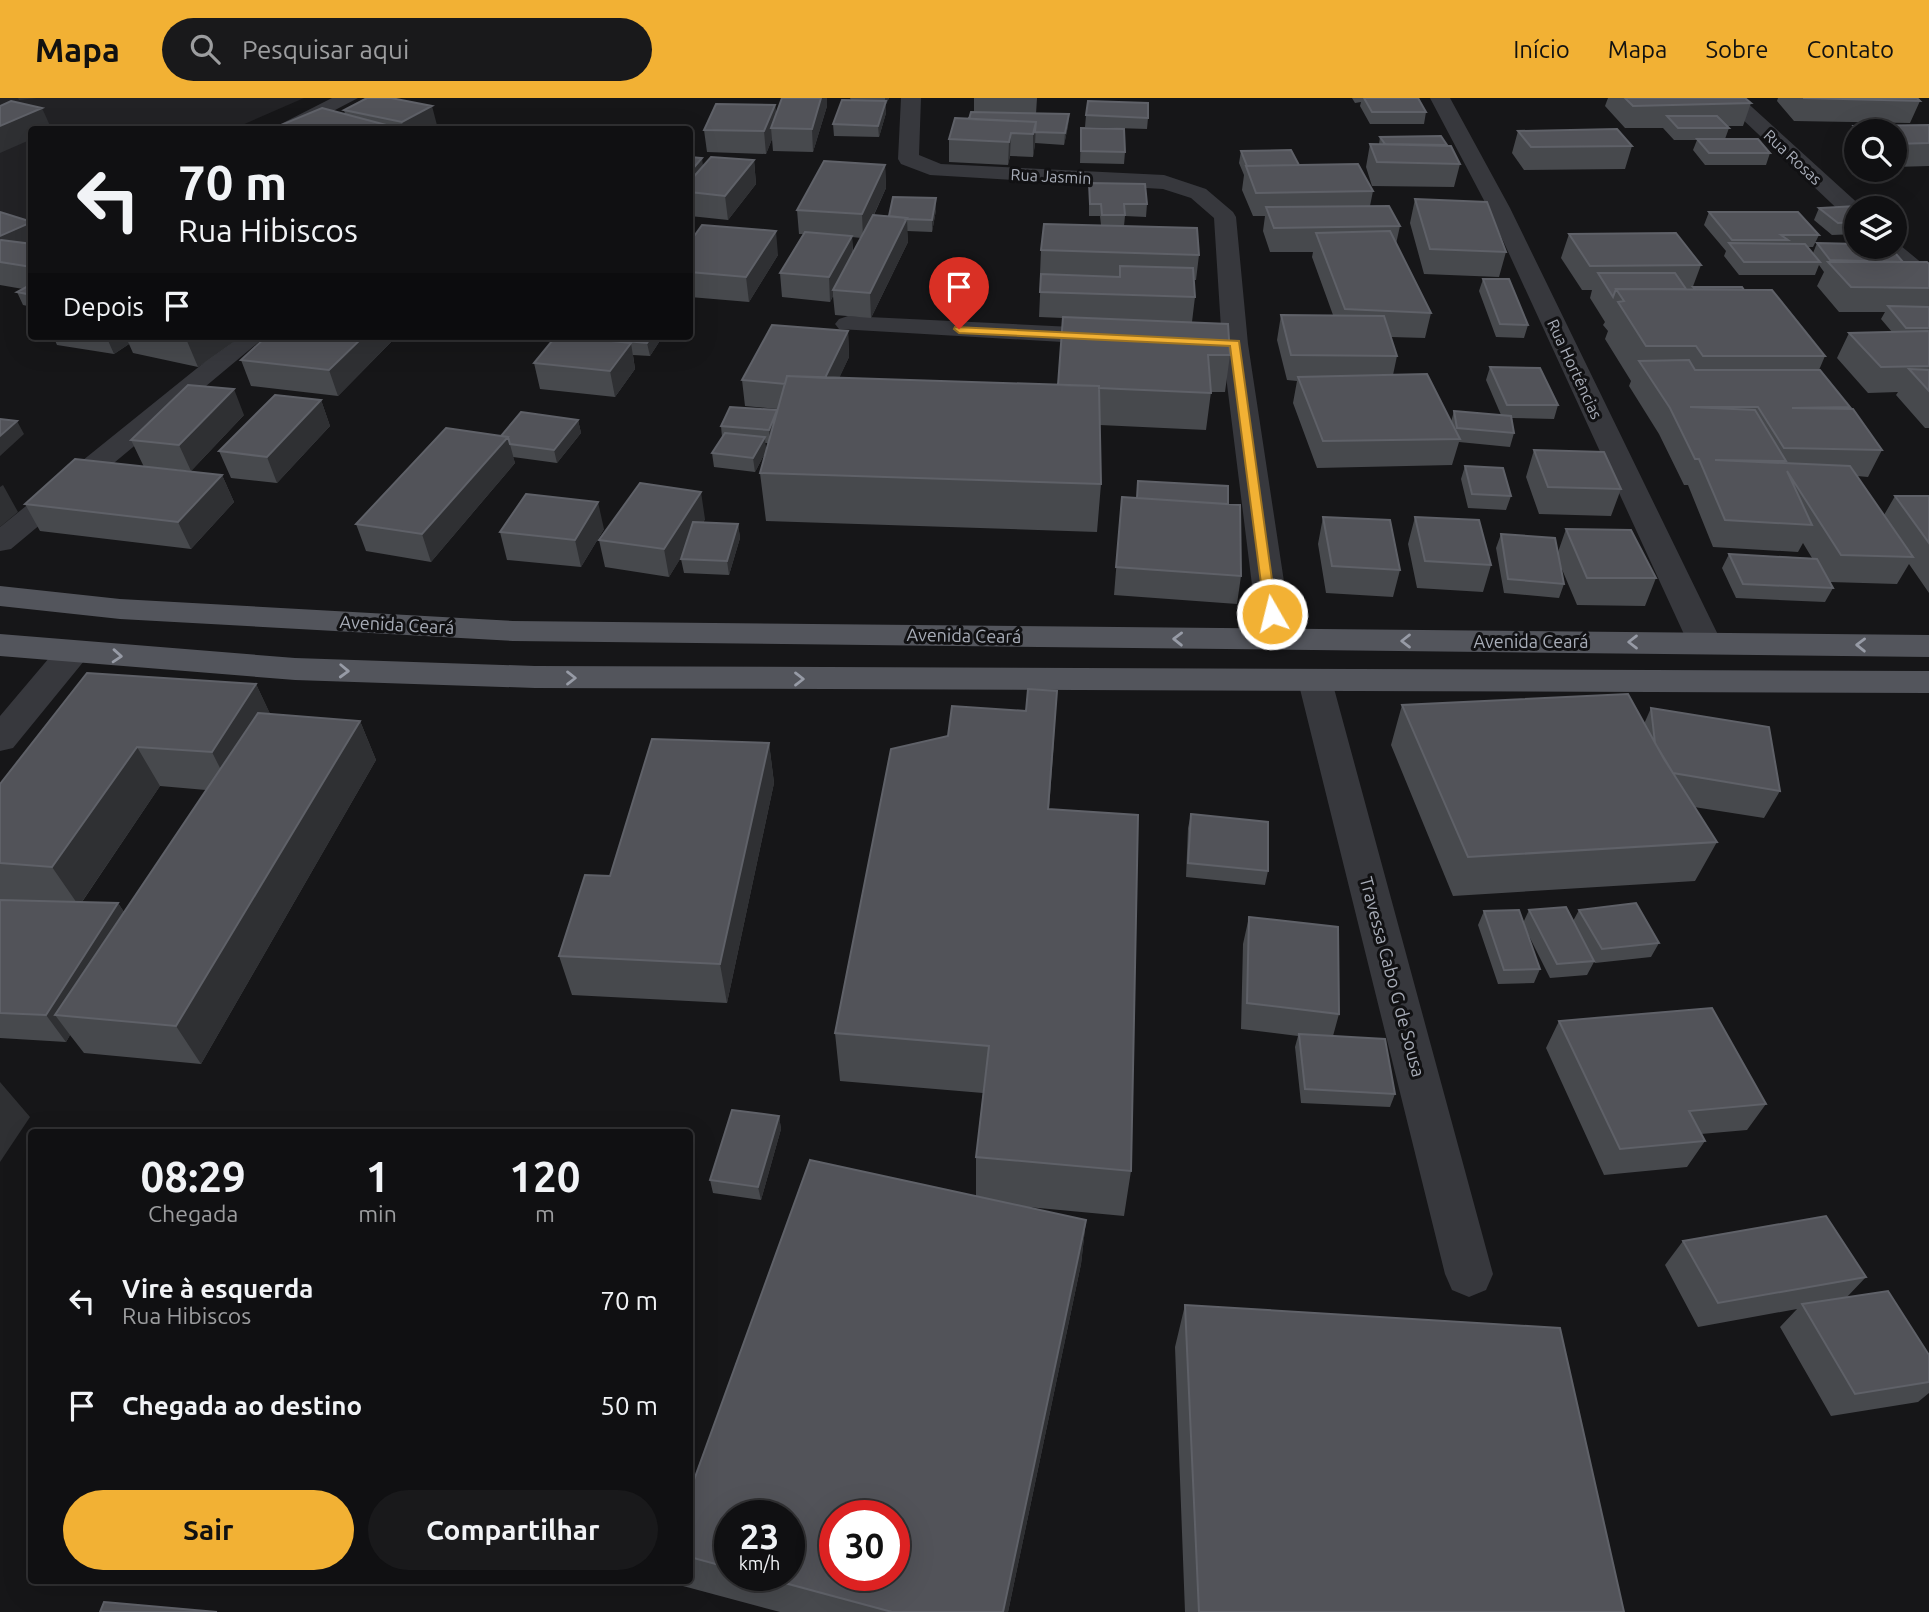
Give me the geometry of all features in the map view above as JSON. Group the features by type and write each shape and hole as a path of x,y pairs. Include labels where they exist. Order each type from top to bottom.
{"main road":[{"name":"Avenida Ceará","path":"0,596 120,609 513,631 1929,646"},
{"path":"0,645 72,653 295,669 535,677 1315,681 1715,679 1929,682"}],"street":[{"path":"288,126 348,98"},
{"name":"Rua Jasmin","path":"911,98 908,117 909,159 938,170 1164,182 1195,190 1215,202 1224,217 1235,344"},
{"name":"Rua Hortências","path":"1440,98 1499,208 1705,643"},
{"name":"Rua Rosas","path":"1730,98 1844,203"},
{"path":"1904,259 1929,282"},
{"path":"848,324 1139,339"},
{"path":"0,542 248,340"},
{"path":"1208,342 1235,344 1276,641"},
{"path":"0,739 72,653"},
{"name":"Travessa Cabo G de Sousa","path":"1315,681 1469,1274"}],"shaded area":[{"path":"0,98 304,98 240,126 28,126 28,219 0,232"}],"building":[{"path":"367,98 391,98 432,106 402,122 344,110"},
{"path":"782,98 821,98 812,129 771,128"},
{"path":"1364,98 1418,98 1426,112 1372,112"},
{"path":"1625,98 1745,98 1751,103 1633,106"},
{"path":"1803,98 1917,98 1920,101"},
{"path":"842,100 886,101 878,126 833,124"},
{"path":"11,101 42,108 0,126 0,106"},
{"path":"1088,101 1148,103 1148,118 1086,115"},
{"path":"716,104 775,105 764,131 704,130"},
{"path":"322,108 390,126 284,126 281,125"},
{"path":"971,112 1069,114 1065,133 1035,132 1036,122 969,119"},
{"path":"1667,116 1717,116 1729,128 1678,128"},
{"path":"955,118 1036,122 1033,134 1011,133 1009,142 949,139"},
{"path":"1907,125 1929,125 1929,143 1907,144"},
{"path":"1081,128 1124,129 1125,152 1081,151"},
{"path":"1617,129 1632,146 1531,147 1518,131"},
{"path":"1441,136 1447,145 1385,144 1380,137"},
{"path":"1697,139 1758,139 1770,153 1709,153"},
{"path":"1370,144 1451,146 1460,164 1377,162"},
{"path":"1291,150 1299,165 1247,166 1241,151"},
{"path":"693,157 702,158 693,168"},
{"path":"711,157 754,160 725,196 693,192 693,178"},
{"path":"824,161 885,165 862,214 797,210"},
{"path":"1358,164 1373,191 1256,193 1246,166"},
{"path":"1089,183 1145,184 1147,204 1124,204 1125,215 1102,215 1101,204 1090,204"},
{"path":"893,197 936,198 932,220 889,216"},
{"path":"1415,199 1487,202 1506,252 1430,249"},
{"path":"1389,206 1400,226 1274,228 1266,207"},
{"path":"1844,207 1844,223 1838,223 1819,208"},
{"path":"0,212 28,221 28,224 0,236"},
{"path":"1709,212 1798,212 1819,235 1781,235 1788,240 1732,240"},
{"path":"873,215 907,218 870,293 833,290"},
{"path":"1044,224 1197,228 1199,255 1041,250"},
{"path":"702,225 776,231 746,277 693,272 693,238"},
{"path":"1390,231 1431,313 1345,309 1316,233"},
{"path":"805,232 852,236 829,277 780,273"},
{"path":"1676,233 1701,265 1590,266 1569,234"},
{"path":"0,241 28,243 28,266 0,262"},
{"path":"1729,243 1805,244 1820,262 1744,262"},
{"path":"1817,243 1844,244 1844,259 1900,259 1903,262 1830,260"},
{"path":"1828,262 1927,262 1929,288 1851,287"},
{"path":"1120,266 1193,268 1195,297 1040,292 1041,274 1120,277"},
{"path":"1598,273 1675,273 1686,289 1616,289 1613,297"},
{"path":"1483,279 1509,279 1528,325 1500,324"},
{"path":"28,286 28,294 17,292"},
{"path":"1693,287 1742,287 1744,290 1695,289"},
{"path":"1616,289 1772,290 1825,356 1703,356 1696,346 1646,346 1618,302 1624,301"},
{"path":"1888,306 1929,307 1929,328 1906,328"},
{"path":"1281,315 1384,316 1397,356 1291,355"},
{"path":"1063,317 1228,324 1230,355 1208,355 1211,393 1058,385"},
{"path":"772,325 848,331 825,378 787,376 785,384 742,380"},
{"path":"1929,331 1929,366 1881,367 1849,333"},
{"path":"263,340 360,340 329,370 241,360"},
{"path":"553,340 631,343 610,371 534,363"},
{"path":"614,340 649,340 647,343"},
{"path":"1689,360 1695,370 1820,370 1850,407 1792,408 1853,409 1882,450 1784,448 1758,407 1690,407 1755,410 1786,461 1715,460 1850,466 1913,557 1841,555 1787,471 1812,525 1725,520 1699,459 1695,459 1670,408 1639,361"},
{"path":"1490,367 1540,368 1558,405 1507,405"},
{"path":"1909,369 1929,370 1929,391"},
{"path":"1427,374 1460,439 1323,441 1298,377"},
{"path":"787,376 1099,386 1101,484 760,473"},
{"path":"188,385 234,389 179,445 131,440"},
{"path":"275,395 321,400 267,457 219,451"},
{"path":"730,407 777,410 769,430 721,426"},
{"path":"1454,411 1511,416 1514,433 1457,428"},
{"path":"521,412 578,420 554,450 510,444 508,437 501,436"},
{"path":"0,419 17,421 0,436"},
{"path":"446,428 508,437 422,534 356,524"},
{"path":"725,433 765,437 753,458 712,453"},
{"path":"1534,450 1604,452 1621,489 1548,487"},
{"path":"75,459 222,475 178,522 25,504"},
{"path":"1465,466 1503,468 1511,496 1472,494"},
{"path":"1138,481 1228,486 1228,504 1137,498"},
{"path":"640,483 701,492 664,549 599,540"},
{"path":"526,494 598,502 575,540 500,532"},
{"path":"1895,496 1929,496 1929,543"},
{"path":"1122,497 1240,505 1241,576 1116,567"},
{"path":"1323,517 1390,520 1400,570 1332,566"},
{"path":"1415,517 1479,520 1491,565 1425,561"},
{"path":"693,522 738,524 727,561 681,559"},
{"path":"1566,529 1631,530 1656,578 1587,578"},
{"path":"1501,534 1555,538 1564,584 1508,579"},
{"path":"1729,554 1817,559 1833,588 1743,584"},
{"path":"87,673 256,684 212,752 137,747 52,867 0,863 0,784"},
{"path":"1028,689 1057,691 1048,809 1138,815 1131,1171 976,1157 989,1046 835,1033 891,749 948,736 952,706 1026,711"},
{"path":"1628,694 1664,759 1717,842 1468,857 1402,705"},
{"path":"1651,708 1769,727 1780,791 1673,773 1655,743"},
{"path":"258,713 360,721 176,1026 55,1015"},
{"path":"652,739 769,743 720,964 559,956 585,875 610,876"},
{"path":"1191,814 1268,822 1268,871 1188,863"},
{"path":"0,900 118,903 46,1015 0,1013"},
{"path":"1636,903 1659,943 1602,949 1579,910"},
{"path":"1566,907 1594,961 1557,964 1529,910"},
{"path":"1519,910 1540,969 1504,970 1484,911"},
{"path":"1249,917 1338,927 1339,1014 1247,1003"},
{"path":"1712,1008 1766,1104 1689,1111 1705,1141 1620,1149 1559,1021"},
{"path":"1299,1034 1385,1039 1395,1094 1305,1089"},
{"path":"732,1110 779,1116 758,1187 710,1180"},
{"path":"810,1160 1086,1220 1003,1612 892,1612 805,1589 805,1500 714,1500 714,1564 693,1558 693,1483"},
{"path":"1826,1216 1866,1277 1718,1303 1683,1241"},
{"path":"1888,1291 1929,1355 1929,1382 1855,1394 1802,1304"},
{"path":"1185,1305 1560,1328 1624,1612 1199,1612"},
{"path":"104,1602 217,1612 100,1612"}],"route":[{"path":"959,329 1235,344 1272,614"}]}
